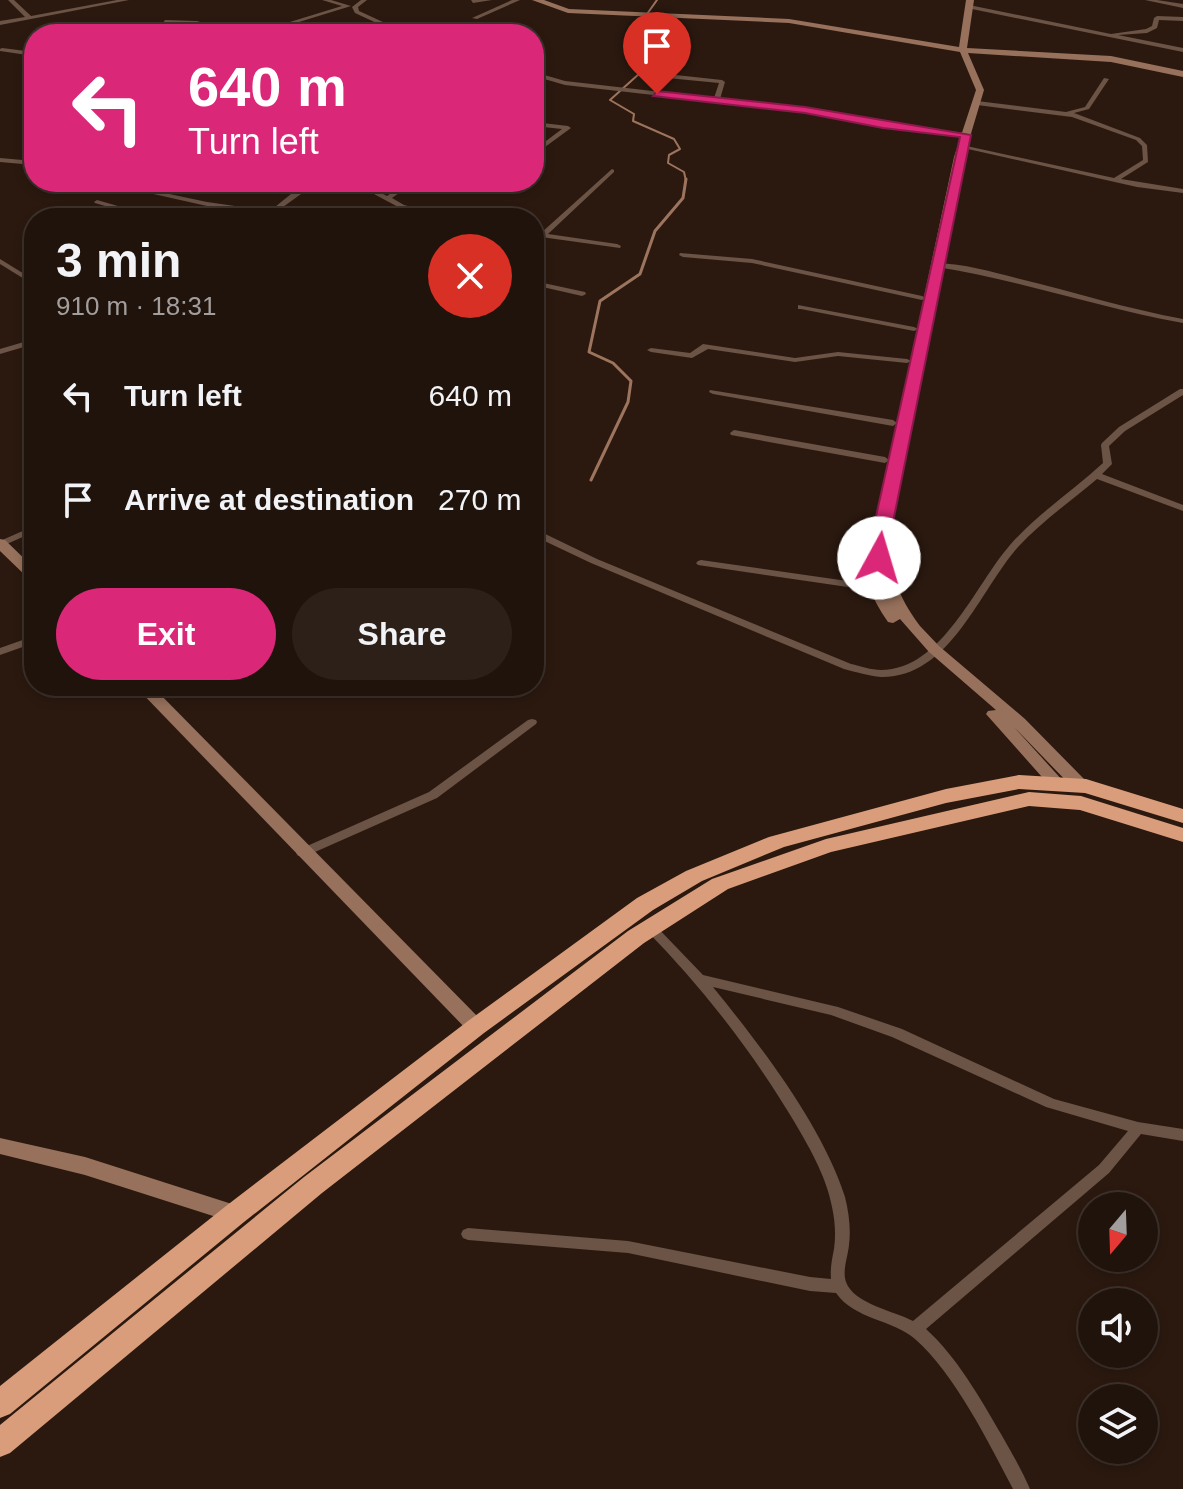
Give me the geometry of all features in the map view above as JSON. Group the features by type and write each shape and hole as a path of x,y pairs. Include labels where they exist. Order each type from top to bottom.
{"highway":[{"path":"0,1404 235,1214 476,1027 645,904 733,857 946,796 1019,782 1068,784 1183,816"},
{"path":"0,1443 313,1185 650,927 720,884 779,860 1008,802 1055,799 1081,803 1183,835"}],"street":[{"path":"11,0 30,18"},
{"path":"0,23 126,0"},
{"path":"325,0 351,6 363,16 383,24"},
{"path":"289,24 364,0"},
{"path":"536,0 559,9 789,21 960,50 1099,58 1183,74"},
{"path":"1148,0 1183,6"},
{"path":"473,1 514,1"},
{"path":"475,18 514,1"},
{"path":"66,2 76,10"},
{"path":"1068,784 933,655 907,620 888,590 879,558 881,530 974,90 960,50 968,2 1183,50"},
{"path":"1109,35 1147,31 1155,27 1157,18 1183,19"},
{"path":"165,22 200,24"},
{"path":"2,50 24,53"},
{"path":"960,50 978,83 977,103 963,139 914,329 885,460 868,545 873,588 902,631 1018,721 1068,784"},
{"path":"657,75 722,82 716,100"},
{"path":"544,78 556,82 716,100 963,139 1117,179 1183,191"},
{"path":"1065,114 1087,108 1106,79"},
{"path":"977,103 1065,114 1138,139 1145,146 1146,161 1117,179"},
{"path":"544,125 568,128 544,146"},
{"path":"0,160 24,162"},
{"path":"544,229 612,171"},
{"path":"150,192 228,208"},
{"path":"280,208 301,192"},
{"path":"376,192 406,208"},
{"path":"387,199 397,192"},
{"path":"97,202 118,208"},
{"path":"544,235 617,246"},
{"path":"683,255 752,261 922,298"},
{"path":"0,261 24,277"},
{"path":"937,265 1022,280 1098,304 1183,321"},
{"path":"544,285 582,294"},
{"path":"801,307 914,329"},
{"path":"0,352 23,345"},
{"path":"651,350 692,356 706,346 795,360 838,354 907,361"},
{"path":"544,537 594,561 862,672 898,674 933,655 1012,549 1108,464 1105,445 1122,429 1183,391"},
{"path":"713,392 893,423"},
{"path":"734,433 885,460"},
{"path":"1096,475 1183,508"},
{"path":"24,533 1,543 24,566"},
{"path":"701,563 888,590"},
{"path":"0,652 24,643"},
{"path":"153,696 302,853 476,1027"},
{"path":"302,853 433,795 532,722"},
{"path":"650,927 700,979 784,1095 830,1179 840,1210 843,1243 837,1274 840,1287"},
{"path":"700,979 833,1010 910,1039 1025,1094 1138,1128 1183,1135"},
{"path":"914,1329 1104,1169 1138,1128"},
{"path":"0,1146 85,1166 235,1214"},
{"path":"468,1234 628,1247 810,1284 840,1287 860,1304 914,1329 990,1427 1022,1489"}],"waterway":[{"path":"657,0 635,31 655,41 660,55 610,100 634,114 633,121 674,139 680,149 669,155 668,163 684,172 686,180"},
{"path":"591,480 628,402 631,381 613,363 589,352 600,301 640,274 655,231 683,198 686,180"}],"route":[{"path":"657,94 805,110 883,125 966,135 881,530 879,558"}]}
